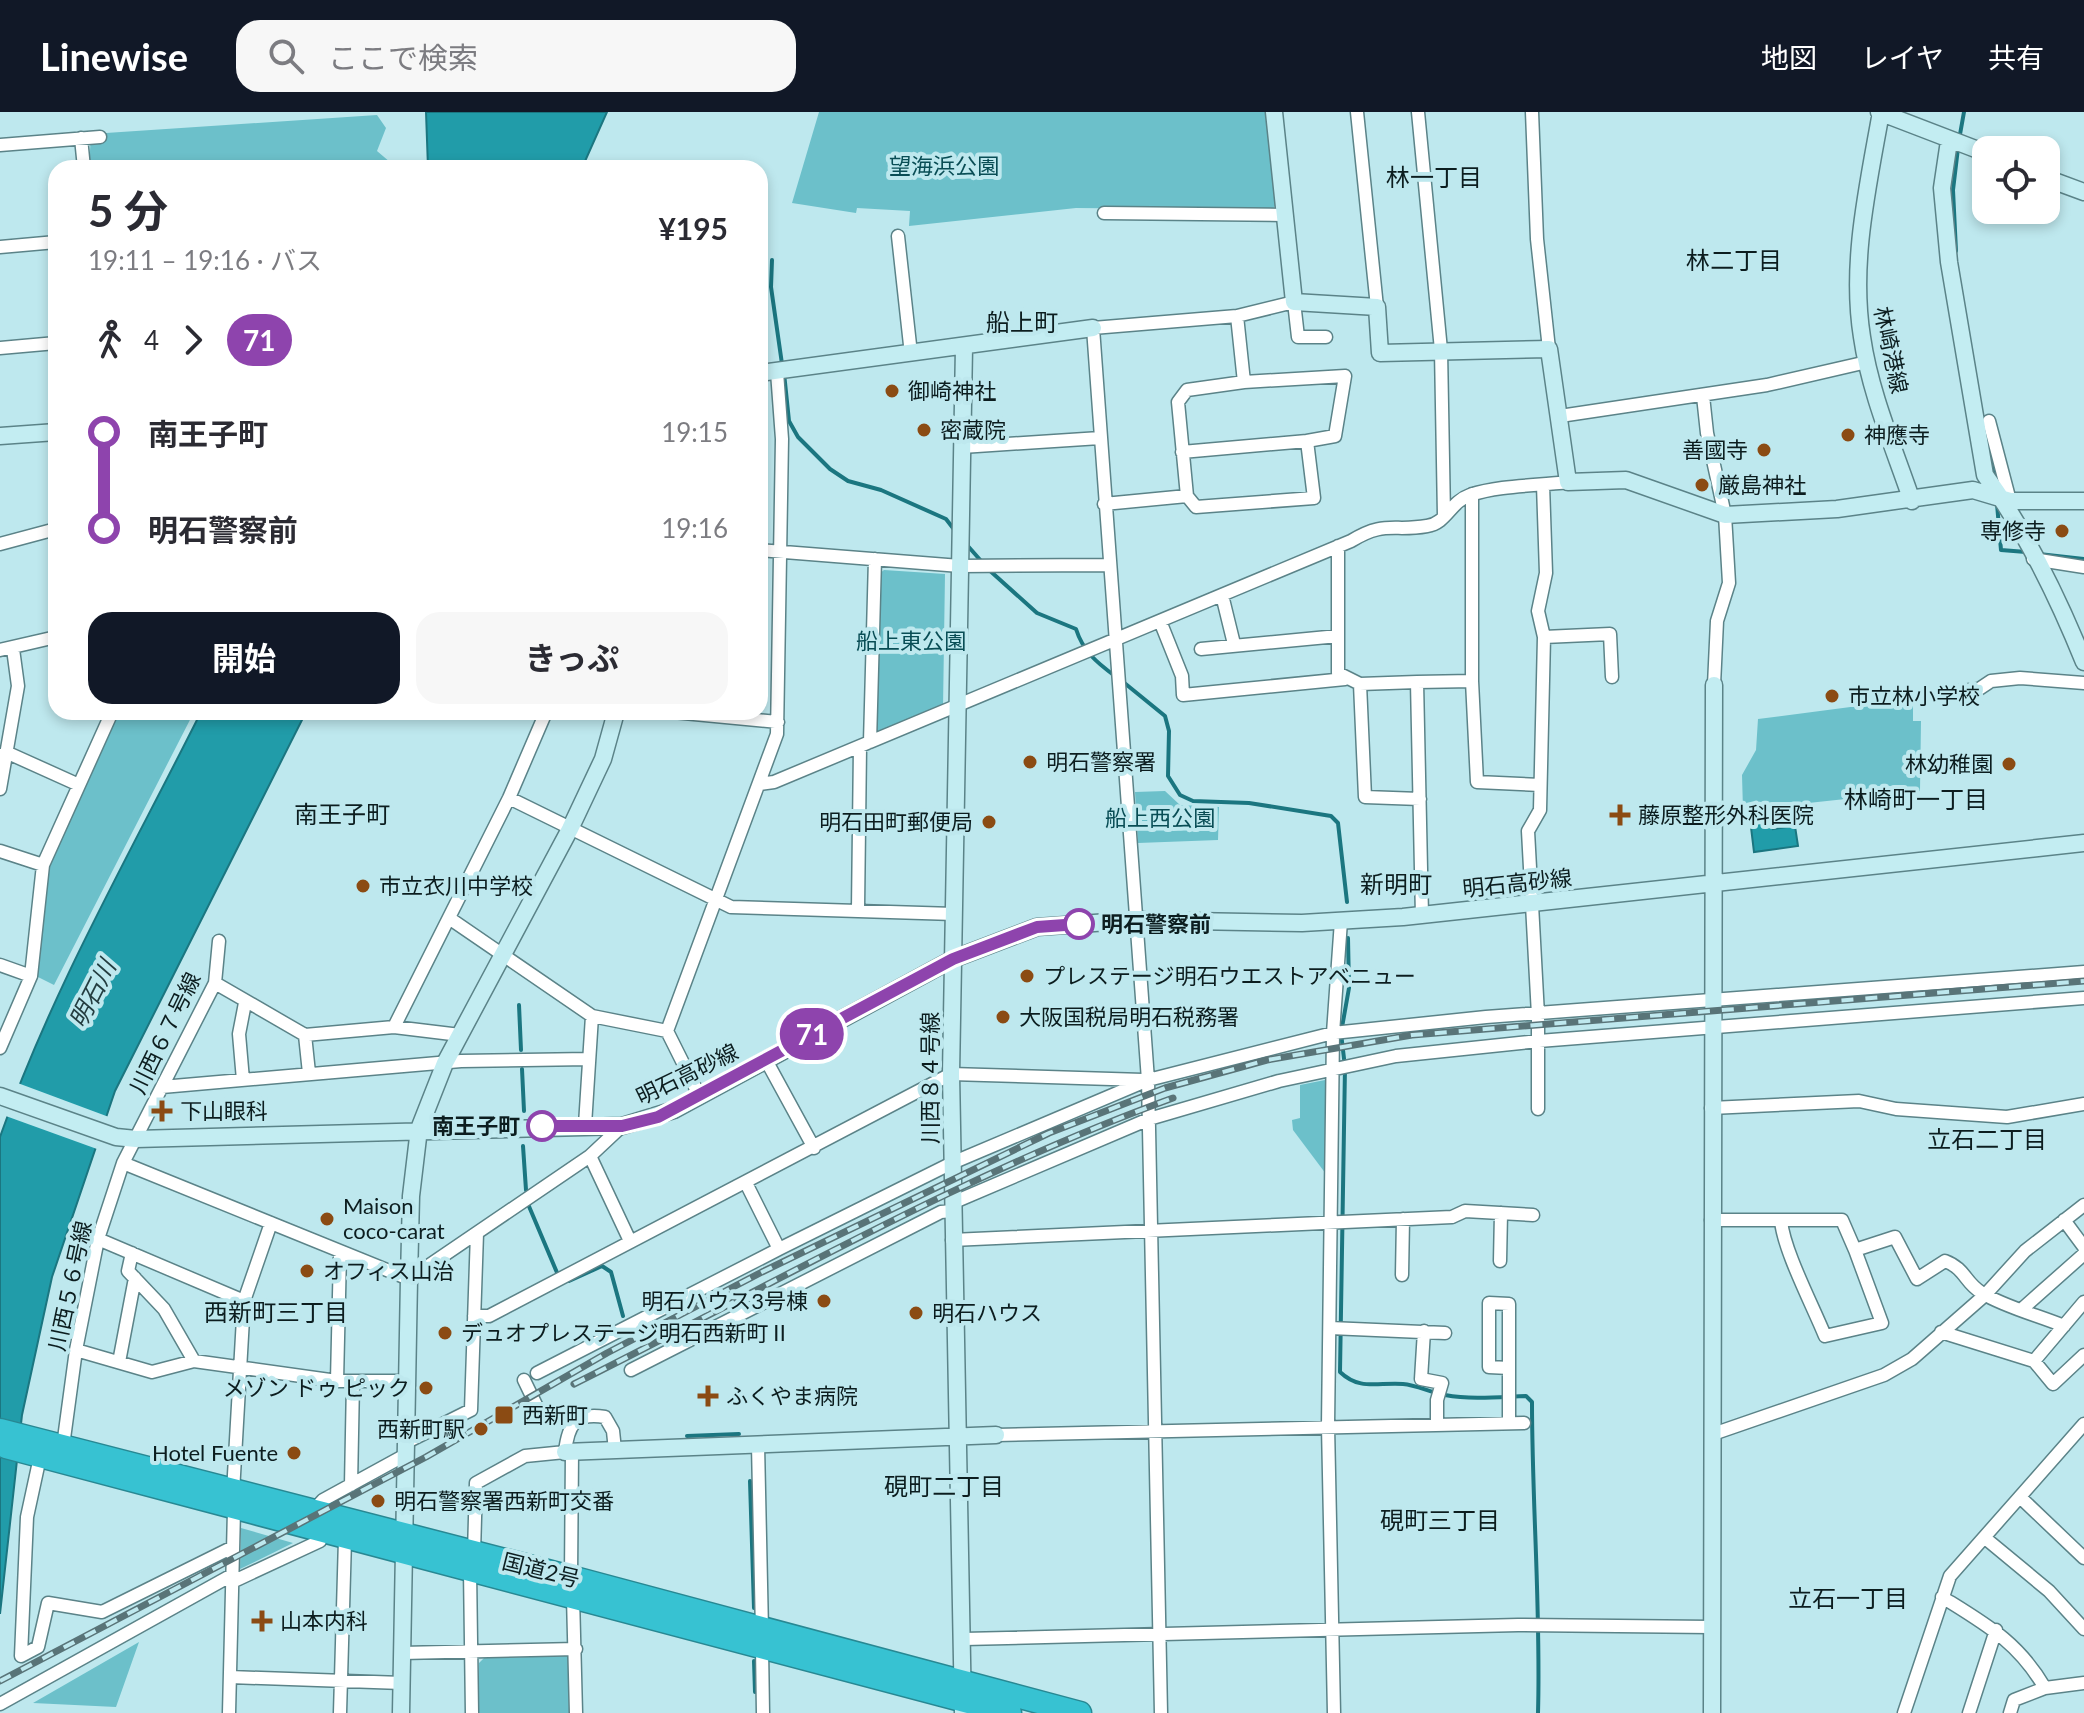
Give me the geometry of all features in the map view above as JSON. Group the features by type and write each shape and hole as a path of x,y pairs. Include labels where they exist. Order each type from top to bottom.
{"highway":[{"name":"国道2号","path":"0,1430 36,1450 63,1446 334,1536 404,1543"},
{"name":"国道2号","path":"0,1445 36,1450 234,1501 312,1512 404,1543 762,1639 1010,1713"},
{"name":"国道2号","path":"963,1699 1080,1713"}],"street":[{"path":"1274,112 1298,337 1326,337"},
{"path":"1357,112 1380,353 1549,349"},
{"path":"1418,112 1441,350 1444,519"},
{"path":"1532,112 1537,239 1568,482"},
{"path":"1880,112 1972,148"},
{"name":"林崎港線","path":"1880,112 1862,225 1858,289 1867,362 1912,501"},
{"path":"0,145 100,137"},
{"path":"81,138 83,160"},
{"path":"1957,143 1942,188 1949,262 1985,475 2000,495 2068,623 2084,662"},
{"path":"2060,183 2084,192"},
{"path":"1104,213 1285,215"},
{"path":"898,236 911,354"},
{"path":"0,247 48,243"},
{"path":"699,1095 667,1031 759,784 778,722 782,439 768,372 1093,328 1237,316 1294,302 1377,307"},
{"path":"1237,316 1244,382"},
{"path":"1093,328 1148,1080 1161,1713"},
{"path":"0,348 48,344"},
{"name":"川西８４号線","path":"963,1699 951,1074 964,347"},
{"path":"1560,416 1703,396 1867,362"},
{"path":"1182,452 1335,436 1345,376 1244,382 1187,390 1178,402 1182,452 1187,496 1196,507 1314,498 1307,441"},
{"path":"1703,396 1707,433 1725,515 1729,583 1717,621 1714,685 1712,1713"},
{"path":"1989,421 2000,495"},
{"path":"0,436 48,433"},
{"path":"962,447 1100,438"},
{"path":"759,784 774,782 958,706 1338,546 1373,528 1430,526 1444,519 1452,504 1472,494 1568,482 1626,480 1725,515 1768,515 1912,501 1973,490 2084,501"},
{"path":"1538,1109 1539,1041 1528,831 1540,810 1544,637 1538,611 1546,573 1543,485"},
{"path":"1472,494 1472,681 1477,782 1540,785"},
{"path":"1104,504 1187,496"},
{"path":"0,544 48,531"},
{"path":"1338,546 1338,673 1360,684 1472,681"},
{"path":"768,550 960,566 1108,565"},
{"path":"858,909 875,559"},
{"path":"2033,559 2084,567"},
{"path":"1222,595 1234,644"},
{"path":"1160,621 1182,676 1183,695 1345,679"},
{"path":"1544,637 1610,634 1612,677"},
{"path":"1201,649 1338,636"},
{"path":"0,789 18,686 6,650 48,639"},
{"path":"1945,693 1979,689 1991,681 2020,678 2084,683"},
{"path":"1417,682 1422,916"},
{"path":"1360,684 1365,797 1420,799"},
{"path":"0,1046 31,976 43,865 108,720"},
{"path":"394,1027 509,798 543,720"},
{"path":"401,1713 411,1196 419,1129 445,1063 570,829 603,759 614,720"},
{"path":"762,720 778,722"},
{"path":"4,754 79,785"},
{"path":"509,798 713,901 731,907 954,914"},
{"name":"明石高砂線","path":"0,1096 116,1137 136,1139 419,1129 622,1126 658,1117 953,959 1037,927 1137,920 1341,921 1422,916 2084,843"},
{"path":"0,851 43,865"},
{"path":"449,918 592,1016 667,1031"},
{"path":"1334,1713 1328,1426 1333,1033 1341,921"},
{"name":"川西６７号線","path":"136,1139 215,983 219,941"},
{"path":"0,965 31,976"},
{"path":"537,1373 952,1163 1148,1080 1333,1033 2084,972"},
{"path":"215,983 305,1035 394,1027 460,1035"},
{"path":"631,1370 941,1212 1149,1119 1334,1069 1396,1056 1539,1041 2084,998"},
{"path":"243,1080 239,1034 245,1003"},
{"path":"585,1125 592,1016"},
{"path":"305,1035 309,1073"},
{"path":"162,1087 445,1063 589,1059"},
{"path":"766,1060 814,1148"},
{"path":"474,1316 489,1316 951,1074 1148,1080"},
{"path":"1711,1108 1859,1101 1896,1109 2007,1117 2084,1104"},
{"path":"409,1279 590,1156 622,1126"},
{"name":"川西５６号線","path":"63,1446 76,1350 98,1239 123,1163 136,1139"},
{"path":"590,1156 630,1241"},
{"path":"123,1163 409,1279"},
{"path":"746,1183 779,1249"},
{"path":"1713,1434 1884,1375 1912,1359 1985,1295 2025,1251 2084,1205"},
{"path":"952,1240 1151,1228 1452,1217 1465,1211 1533,1215"},
{"path":"1500,1261 1501,1213"},
{"path":"1402,1275 1403,1219"},
{"path":"1711,1220 1842,1220 1882,1323 1825,1336 1783,1240 1781,1221"},
{"path":"2064,1220 2084,1247"},
{"path":"229,1713 234,1501 244,1301 271,1223"},
{"path":"312,1512 323,1500 471,1410 477,1233"},
{"path":"1855,1250 1895,1237 1917,1279 1945,1261 1961,1267 1972,1286 1985,1295 2064,1326"},
{"path":"98,1239 244,1301"},
{"path":"132,1253 128,1271 164,1309 194,1361"},
{"path":"337,1381 340,1253"},
{"path":"2022,1309 2084,1254"},
{"path":"119,1362 135,1278"},
{"path":"2034,1361 2084,1302"},
{"path":"1509,1368 1489,1367 1489,1303 1509,1304 1509,1368 1509,1423"},
{"path":"1330,1328 1445,1333"},
{"path":"1424,1331 1421,1379 1442,1383 1437,1424"},
{"path":"1941,1332 2034,1361 2053,1384 2084,1355"},
{"path":"76,1350 152,1372 194,1361 239,1370 337,1381 407,1381"},
{"path":"524,1380 534,1405"},
{"path":"351,1485 353,1382"},
{"path":"576,1713 567,1431 578,1419 592,1415 605,1417 613,1431 615,1450"},
{"path":"472,1713 472,1561 476,1483 525,1456 996,1435 1524,1423"},
{"path":"1904,1713 1950,1576 2082,1431"},
{"path":"758,1445 763,1713"},
{"path":"36,1450 27,1517 21,1656 38,1647 48,1603 102,1612 233,1547"},
{"path":"2021,1498 2084,1558"},
{"path":"0,1704 232,1579 334,1536 340,1713"},
{"path":"1985,1538 2049,1591 2084,1629"},
{"path":"1942,1597 1996,1630 2027,1658 2045,1688"},
{"path":"964,1639 1539,1625 1711,1627"},
{"path":"1969,1713 1996,1630"},
{"path":"402,1653 576,1649"},
{"path":"230,1677 402,1683"},
{"path":"2010,1713 2014,1700 2045,1688 2084,1683"}],"green space":[{"name":"望海浜公園","path":"819,112 1268,112 1278,202 1272,210 1076,208 909,226 910,211 857,208 856,213 792,203"},
{"path":"377,115 386,128 377,151 388,160 89,160 91,134"},
{"name":"船上東公園","path":"884,570 945,574 943,708 879,734 875,727 879,574"},
{"path":"1881,703 1883,706 1913,706 1913,721 1921,721 1920,791 1743,810 1742,775 1756,750 1758,719"},
{"path":"113,720 190,720 54,985 36,976 48,865"},
{"name":"船上西公園","path":"1165,791 1180,805 1219,807 1218,840 1138,843 1135,792"},
{"path":"1325,1080 1328,1086 1326,1174 1293,1130 1292,1120 1300,1118 1300,1085"},
{"path":"241,1528 293,1543 240,1569"},
{"path":"139,1642 116,1707 33,1703"},
{"path":"568,1656 569,1713 478,1713 479,1663 484,1658"}],"water":[{"path":"426,112 607,112 586,160 428,160"},
{"name":"明石川","path":"197,720 302,720 115,1091 52,1277 22,1415 0,1614 0,1137 68,974"},
{"path":"1771,815 1773,829 1795,826 1798,846 1754,852 1750,819"}],"pier":[{"path":"15,1082 109,1117 97,1149 3,1115"}],"waterway":[{"path":"1959,140 1964,112"},
{"path":"1956,251 1953,190 1958,148"},
{"path":"772,260 771,287 782,364"},
{"path":"784,373 789,421 798,437 830,469 848,481 881,490 946,519 956,532"},
{"path":"1986,433 1994,476"},
{"path":"1997,504 2001,550 2026,552"},
{"path":"967,545 982,562"},
{"path":"2039,554 2084,559"},
{"path":"988,569 1037,613 1076,629 1091,656 1115,676"},
{"path":"1122,681 1165,716 1169,731 1168,776 1180,795 1193,801 1249,803 1331,816 1338,823 1347,902"},
{"path":"1348,938 1349,988 1341,1033 1345,1067 1340,1372 1362,1384 1408,1385 1465,1397 1526,1396 1532,1402 1538,1713"},
{"path":"519,1005 521,1050"},
{"path":"522,1069 524,1111"},
{"path":"523,1146 526,1190"},
{"path":"528,1204 558,1275"},
{"path":"569,1281 602,1266 611,1272 623,1316"},
{"path":"687,1436 739,1434"},
{"path":"750,1481 754,1608"},
{"path":"754,1661 755,1692"}],"railway":[{"path":"0,1681 426,1457 607,1353 762,1272 1049,1133 1165,1088 1267,1060 1412,1035 2084,981"},
{"path":"574,1384 944,1195 1020,1160 1173,1098"}],"bus line":[{"name":"71","path":"542,1126 622,1126 658,1117 953,959 1037,927 1079,924"}],"place":[{"name":"御崎神社","path":"892,391"},
{"name":"密蔵院","path":"924,430"},
{"name":"神應寺","path":"1848,435"},
{"name":"善國寺","path":"1764,450"},
{"name":"厳島神社","path":"1702,485"},
{"name":"専修寺","path":"2062,531"},
{"name":"市立林小学校","path":"1832,696"},
{"name":"明石警察署","path":"1030,762"},
{"name":"林幼稚園","path":"2009,764"},
{"name":"藤原整形外科医院","path":"1620,815"},
{"name":"明石田町郵便局","path":"989,822"},
{"name":"市立衣川中学校","path":"363,886"},
{"name":"明石警察前","path":"1079,924"},
{"name":"プレステージ明石ウエストアベニュー","path":"1027,976"},
{"name":"大阪国税局明石税務署","path":"1003,1017"},
{"name":"下山眼科","path":"162,1111"},
{"name":"南王子町","path":"542,1126"},
{"name":"Maison coco-carat","path":"327,1219"},
{"name":"オフィス山治","path":"307,1271"},
{"name":"明石ハウス3号棟","path":"824,1301"},
{"name":"明石ハウス","path":"916,1313"},
{"name":"デュオプレステージ明石西新町Ⅱ","path":"445,1333"},
{"name":"メゾン ドゥ ピック","path":"426,1388"},
{"name":"ふくやま病院","path":"708,1396"},
{"name":"西新町","path":"504,1415"},
{"name":"西新町駅","path":"481,1429"},
{"name":"Hotel Fuente","path":"294,1453"},
{"name":"明石警察署西新町交番","path":"378,1501"},
{"name":"山本内科","path":"262,1621"}],"district":[{"name":"林一丁目","path":"1434,178"},
{"name":"林二丁目","path":"1734,261"},
{"name":"船上町","path":"1022,323"},
{"name":"林崎町一丁目","path":"1916,800"},
{"name":"南王子町","path":"342,815"},
{"name":"新明町","path":"1396,885"},
{"name":"立石二丁目","path":"1987,1140"},
{"name":"西新町三丁目","path":"276,1313"},
{"name":"硯町二丁目","path":"944,1487"},
{"name":"硯町三丁目","path":"1440,1521"},
{"name":"立石一丁目","path":"1848,1599"}]}
